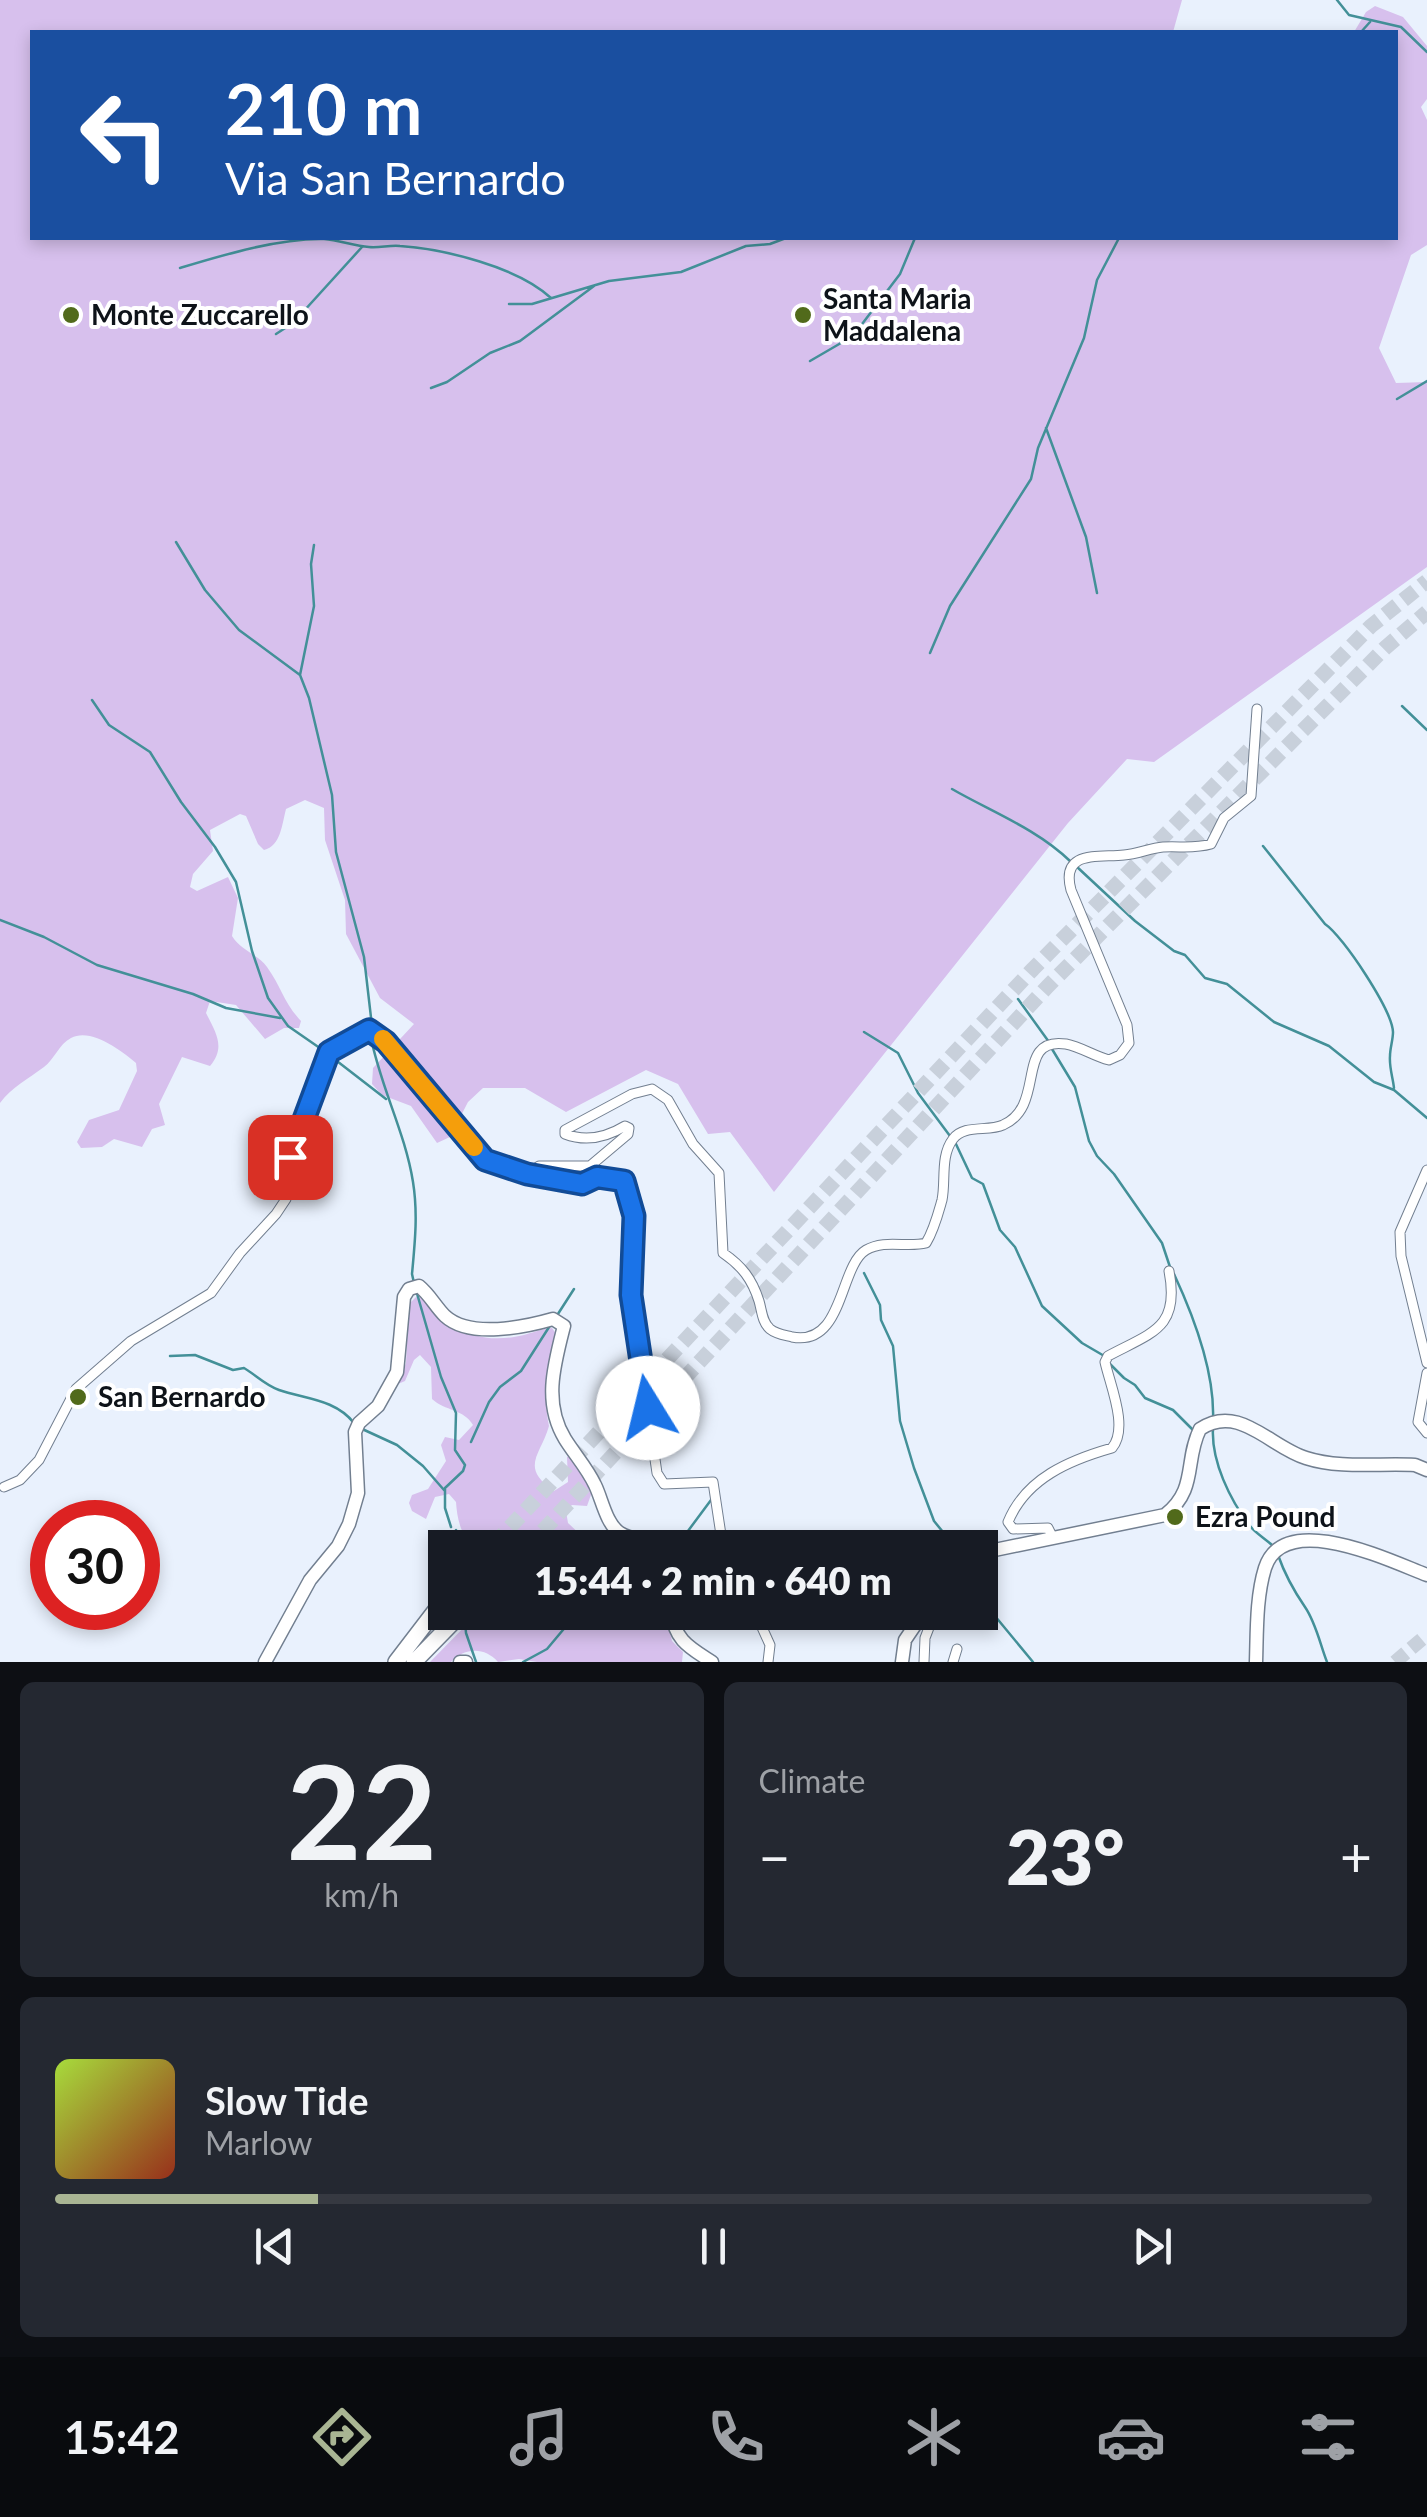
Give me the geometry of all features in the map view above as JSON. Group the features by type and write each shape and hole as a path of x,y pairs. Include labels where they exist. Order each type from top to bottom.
{"highway":[{"path":"397,1661 428,1620"},
{"path":"414,1662 445,1630"}],"street":[{"path":"527,1174 539,1166 590,1166 628,1134 628,1128 595,1138 575,1138 565,1134 565,1130 632,1094 652,1090 668,1100 693,1144 719,1174 723,1253 741,1266 752,1282 764,1321 778,1334 810,1336 836,1312 855,1261 866,1250 881,1245 911,1247 926,1243 942,1196 947,1152 953,1138 964,1131 1002,1126 1016,1116 1031,1089 1034,1058 1040,1048 1068,1044 1109,1060 1128,1043 1127,1025 1070,890 1068,878 1072,867 1083,858 1102,854 1121,856 1160,847 1193,849 1211,844 1224,818 1251,796 1257,709"},
{"path":"4,1487 20,1480 39,1460 76,1390 131,1340 211,1292 240,1252 276,1214 286,1199 290,1157 329,1052 372,1032 398,1054 485,1160 527,1174 582,1184 597,1177 624,1181 634,1216 631,1295 657,1473 664,1484 713,1482 720,1530"},
{"path":"1427,1170 1400,1232 1401,1256 1427,1363"},
{"path":"1052,1538 1048,1528 1012,1529 1008,1522 1030,1491 1062,1464 1112,1448 1117,1442 1120,1428 1107,1359 1164,1322 1174,1301 1169,1271"},
{"path":"265,1662 310,1580 338,1546 350,1524 358,1493 355,1432 378,1406 397,1372 404,1297 415,1287 450,1320 482,1328 516,1329 553,1318 564,1326 551,1392 552,1412 589,1472 617,1530"},
{"path":"1427,1373 1418,1422 1427,1433"},
{"path":"998,1548 1165,1514 1178,1505 1185,1493 1200,1429 1219,1420 1262,1433 1306,1458 1415,1465 1427,1470"},
{"path":"1256,1662 1265,1568 1275,1552 1289,1543 1329,1542 1355,1547 1427,1575"},
{"path":"675,1630 683,1643 712,1662"},
{"path":"763,1630 770,1645 768,1662"},
{"path":"902,1662 906,1640 912,1630"},
{"path":"924,1662 928,1630"},
{"path":"953,1662 957,1649"}],"shaded area":[{"path":"0,0 1182,0 1174,30 30,30 30,240 1398,240 1398,30 1355,30 1366,12 1375,6 1403,17 1427,46 1427,99 1421,107 1427,120 1427,245 1411,255 1379,348 1396,383 1427,382 1427,567 1154,762 1127,759 1068,823 774,1192 730,1132 708,1134 678,1084 646,1070 566,1112 525,1088 483,1088 468,1102 450,1137 437,1143 411,1106 382,1095 372,1084 373,1068 414,1024 380,998 346,934 345,900 325,840 324,808 305,800 286,809 277,839 264,850 246,816 240,814 210,830 213,851 193,874 190,887 197,891 228,877 238,898 232,936 267,967 301,1021 299,1028 284,1028 265,1039 236,1005 210,1001 206,1013 218,1040 218,1053 210,1066 182,1057 159,1104 165,1125 152,1129 142,1147 114,1139 102,1147 81,1148 77,1142 89,1120 119,1110 137,1071 136,1063 123,1052 97,1038 71,1038 48,1064 0,1103"},
{"path":"419,1294 450,1322 484,1337 519,1336 552,1328 557,1335 547,1391 549,1426 535,1468 543,1483 554,1491 568,1482 567,1457 571,1455 592,1492 587,1506 572,1505 566,1511 568,1523 575,1530 462,1530 456,1502 449,1494 435,1497 426,1519 412,1511 412,1495 428,1489 446,1461 441,1445 445,1437 459,1440 473,1425 465,1416 432,1399 431,1367 420,1355 405,1381 398,1384 406,1363 409,1304"},
{"path":"461,1630 669,1630 672,1641 683,1652 682,1662 498,1662 475,1651 451,1662 430,1662"}],"waterway":[{"path":"1337,0 1349,15 1401,27 1427,52"},
{"path":"1363,30 1370,22"},
{"path":"180,268 300,240"},
{"path":"330,240 458,256 520,277 551,298"},
{"path":"509,304 532,304 609,281 681,272 746,246 781,240"},
{"path":"810,361 853,336 900,274 914,240"},
{"path":"930,653 950,606 1031,479 1038,448 1084,338 1097,280 1118,240"},
{"path":"276,334 293,323 362,247"},
{"path":"431,388 447,382 490,353 520,341 594,286"},
{"path":"1397,399 1427,381"},
{"path":"1046,428 1086,537 1097,593"},
{"path":"176,542 205,590 239,630 300,675 332,795 336,852 364,957 372,1026"},
{"path":"300,675 314,606 314,545"},
{"path":"92,700 109,725 150,752 215,847 236,882 268,998 288,1026 327,1053"},
{"path":"1402,706 1427,730"},
{"path":"952,789 1029,830 1070,861"},
{"path":"1263,846 1343,943 1376,991 1393,1032 1390,1060 1394,1088"},
{"path":"1076,866 1135,921 1185,955 1205,978 1227,984 1274,1022 1329,1046 1374,1082 1394,1090 1427,1118"},
{"path":"0,920 44,937 97,965 226,1008 280,1018"},
{"path":"1018,999 1049,1042"},
{"path":"864,1032 898,1053 918,1093 950,1136"},
{"path":"370,1033 413,1182 414,1283"},
{"path":"1052,1049 1075,1087 1089,1141 1097,1156 1162,1243 1170,1267"},
{"path":"333,1058 386,1099"},
{"path":"955,1142 972,1178 983,1184 1000,1230 1015,1247 1042,1306 1082,1343 1106,1357"},
{"path":"864,1273 880,1305 881,1320 893,1346 900,1421 914,1468 934,1521 941,1530"},
{"path":"1174,1274 1207,1364 1213,1420"},
{"path":"556,1317 574,1289"},
{"path":"416,1290 441,1377 456,1413 455,1450 465,1465 445,1488 445,1508 451,1527"},
{"path":"471,1442 489,1402 500,1387 521,1371 551,1324"},
{"path":"170,1356 195,1355 233,1370 244,1368 274,1388 329,1404 354,1423"},
{"path":"1110,1364 1145,1398 1173,1410 1195,1432"},
{"path":"360,1428 397,1445 444,1490"},
{"path":"1213,1428 1215,1454 1229,1492 1250,1526 1275,1548"},
{"path":"689,1530 711,1500"},
{"path":"1278,1555 1312,1620 1327,1662"},
{"path":"998,1620 1033,1662"},
{"path":"466,1630 476,1662"},
{"path":"523,1662 547,1649 563,1630"}],"tunnel":[{"path":"507,1530 1033,969 1371,626 1427,581"},
{"path":"544,1530 1047,987 1385,648 1427,612"},
{"path":"1395,1662 1427,1635"}],"slow traffic":[{"path":"383,1039 474,1147"}],"place":[{"name":"Monte Zuccarello","path":"71,315"},
{"name":"Santa Maria Maddalena","path":"803,315"},
{"name":"San Bernardo","path":"78,1397"},
{"name":"Ezra Pound","path":"1175,1517"}],"route":[{"path":"290,1157 329,1052 369,1030 386,1042 485,1160 527,1174 582,1184 597,1177 624,1181 634,1216 631,1295 648,1408"}]}
